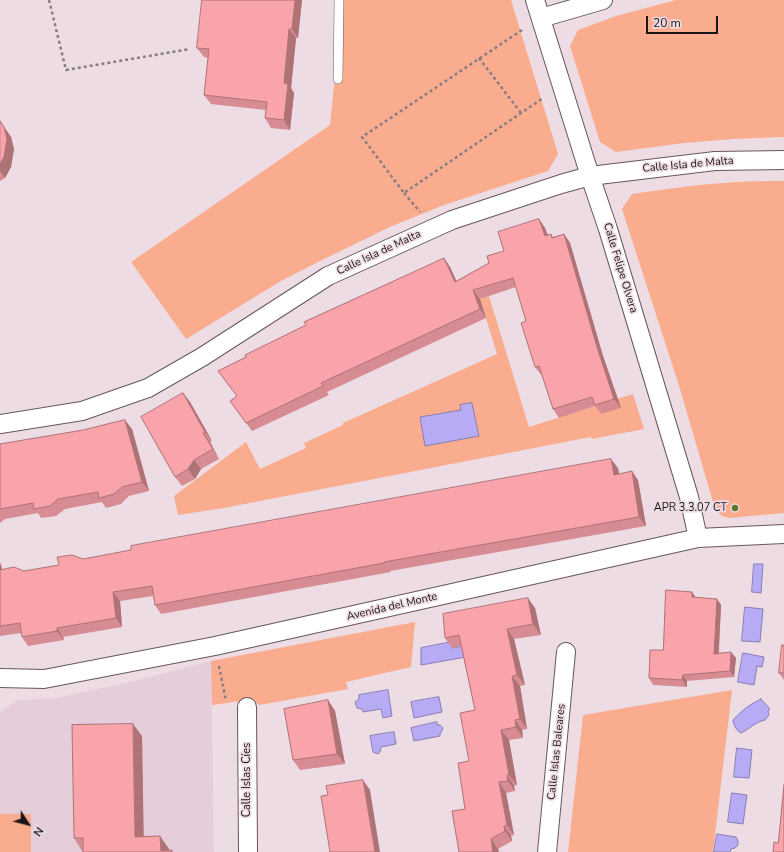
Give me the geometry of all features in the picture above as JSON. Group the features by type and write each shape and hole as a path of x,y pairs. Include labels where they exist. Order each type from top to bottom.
{"street":[{"name":"Calle Felipe Olvera","path":"535,0 608,229 689,497 698,538"},
{"path":"541,18 603,0"},
{"name":"Calle Isla de Malta","path":"0,424 82,411 148,388 202,357 328,276 452,220 590,176 715,161 784,160"},
{"name":"Avenida del Monte","path":"0,678 44,679 216,646 698,538 784,534"},
{"name":"Calle Islas Baleares","path":"547,852 566,652"},
{"name":"Calle Islas Cíes","path":"247,707 248,852"}],"lane":[{"path":"338,79 339,0"}],"path":[{"path":"49,0 66,70 190,49"},
{"path":"541,18 362,137 404,193 561,85"},
{"path":"479,58 521,113"},
{"path":"216,646 227,705"}],"shaded area":[{"path":"343,0 511,0 558,154 548,171 444,205 392,226 281,281 186,339 131,262 330,125"},
{"path":"676,0 784,0 784,137 684,143 616,152 600,142 570,46 578,30 616,16"},
{"path":"746,181 784,181 784,513 729,518 722,516 715,509 680,389 622,209 632,194 708,184"},
{"path":"489,296 529,427 633,394 644,429 592,439 591,437 224,508 178,515 174,496 246,442 260,469 306,448 304,443 343,425 343,423 497,354 480,299"},
{"path":"472,403 479,436 425,446 420,417 461,410 460,405"},
{"path":"754,564 763,564 761,593 752,592"},
{"path":"745,607 763,609 760,642 742,641"},
{"path":"415,622 411,667 346,682 348,689 259,705 250,701 244,701 212,705 211,661"},
{"path":"452,642 452,648 466,645 466,657 421,665 421,648"},
{"path":"743,653 764,657 762,667 757,666 754,685 738,682"},
{"path":"211,661 214,852 0,852 0,712 18,700 51,699 126,683"},
{"path":"388,690 392,716 383,718 381,709 363,712 362,709 357,708 355,702 359,699 359,695"},
{"path":"732,690 713,852 568,852 583,715"},
{"path":"439,697 442,712 414,718 411,702"},
{"path":"761,699 770,709 768,711 769,715 765,720 756,723 741,733 736,728 733,720 746,708"},
{"path":"437,722 437,725 440,725 443,728 440,736 414,741 411,728"},
{"path":"394,732 396,744 381,747 378,754 373,752 370,736"},
{"path":"737,748 752,750 749,778 734,777"},
{"path":"732,793 747,795 743,824 728,822"},
{"path":"0,814 31,814 31,852 0,852"},
{"path":"717,834 736,837 738,845 731,849 730,852 714,852"}],"building":[{"path":"202,0 295,0 292,29 289,29 284,83 288,84 284,120 265,118 267,102 204,95 209,49 197,48"},
{"path":"0,121 4,127 7,139 4,157 0,164"},
{"path":"539,219 545,236 551,234 552,238 564,234 614,399 595,405 592,397 553,409 539,366 535,367 521,323 526,321 513,278 473,290 480,309 321,383 323,386 246,423 230,401 237,396 218,371 246,357 245,355 306,325 304,322 444,258 455,282 489,263 487,256 504,251 498,232"},
{"path":"183,393 205,432 203,433 213,449 194,460 188,469 175,477 141,417"},
{"path":"125,420 142,482 122,487 114,494 99,498 98,492 58,499 50,506 34,509 33,503 0,509 0,444 83,430"},
{"path":"611,459 614,475 632,471 639,517 384,562 155,605 152,586 113,592 116,618 57,628 57,631 22,637 20,623 0,626 0,570 14,567 24,571 59,565 57,557 72,555 83,559 131,550 131,546"},
{"path":"666,590 692,592 692,597 717,599 714,654 731,652 730,671 683,675 682,680 649,678 650,650 663,650"},
{"path":"528,598 533,624 507,629 517,675 512,676 520,719 515,720 516,727 501,730 509,775 507,775 508,781 499,782 507,825 504,826 505,831 491,839 493,852 459,852 452,811 465,809 458,763 469,761 460,713 475,710 459,635 445,638 443,614"},
{"path":"782,645 784,645 784,673 779,673"},
{"path":"328,700 337,754 293,760 284,709"},
{"path":"133,724 135,837 160,836 161,851 172,850 172,852 83,852 83,838 74,838 72,725"},
{"path":"363,780 375,852 330,852 321,796 328,795 326,786"},
{"path":"784,785 784,852 773,852 774,842 778,843"}],"place":[{"name":"APR 3.3.07 CT","path":"735,508"}]}
